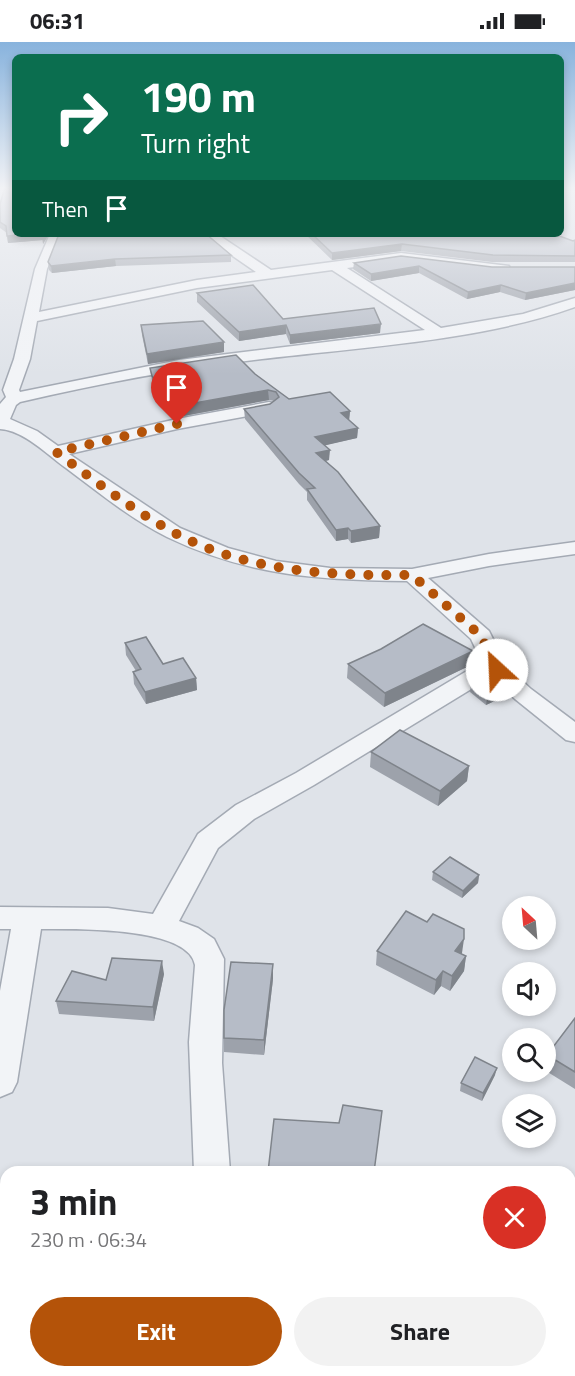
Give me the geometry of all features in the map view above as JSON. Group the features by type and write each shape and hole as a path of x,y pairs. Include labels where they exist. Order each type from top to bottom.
{"street":[{"path":"15,398 11,390 22,360 41,269 49,249"},
{"path":"231,249 266,273"},
{"path":"31,318 109,301 266,273 401,256 516,270"},
{"path":"333,265 440,333"},
{"path":"575,302 554,311 483,328 363,344 201,361 129,373 15,398 9,402 1,422 31,435 112,493 173,532 221,552 275,567 330,574 412,575 489,560 575,548"},
{"path":"554,311 575,310"},
{"path":"56,452 166,426 269,407"},
{"path":"412,575 481,636 497,670 523,694 575,734"},
{"path":"161,926 208,841 245,812 305,779 494,664"},
{"path":"0,1082 14,919 129,921 161,926 193,938 204,947 211,962 204,1033 212,1166"}],"building":[{"path":"53,249 224,249 231,255 115,259 51,266 48,262"},
{"path":"328,249 361,249 332,253"},
{"path":"445,249 575,249 575,256 493,255"},
{"path":"401,256 492,267 575,267 575,283 526,293 501,285 468,292 419,266 371,274 354,263"},
{"path":"253,285 283,319 374,308 381,324 290,335 286,325 239,332 197,293"},
{"path":"203,321 224,342 147,354 141,325"},
{"path":"236,355 255,374 289,399 330,392 350,411 341,413 358,428 315,437 330,450 316,453 338,472 380,526 351,531 348,528 336,530 307,489 315,488 299,473 244,409 270,404 279,397 276,392 268,390 178,406 152,376 150,368"},
{"path":"423,624 473,651 385,693 348,664 381,649"},
{"path":"146,637 163,664 183,658 196,678 145,692 133,672 141,669 125,643"},
{"path":"492,672 509,688 487,698 471,685"},
{"path":"400,730 469,766 440,791 371,752"},
{"path":"450,857 479,875 463,891 433,872"},
{"path":"406,911 427,922 433,914 464,929 464,939 455,951 466,956 452,976 443,971 436,980 377,951"},
{"path":"112,958 162,961 153,1007 56,1001 72,971 106,980"},
{"path":"231,962 273,964 264,1040 224,1038 224,1010"},
{"path":"575,1018 575,1072 556,1060 556,1043"},
{"path":"475,1057 497,1068 483,1093 461,1083"},
{"path":"343,1105 382,1111 375,1166 269,1166 274,1119 339,1123"}],"route":[{"path":"177,424 56,452 112,493 173,532 221,552 275,567 330,574 412,575 455,610 481,636 497,670"}]}
